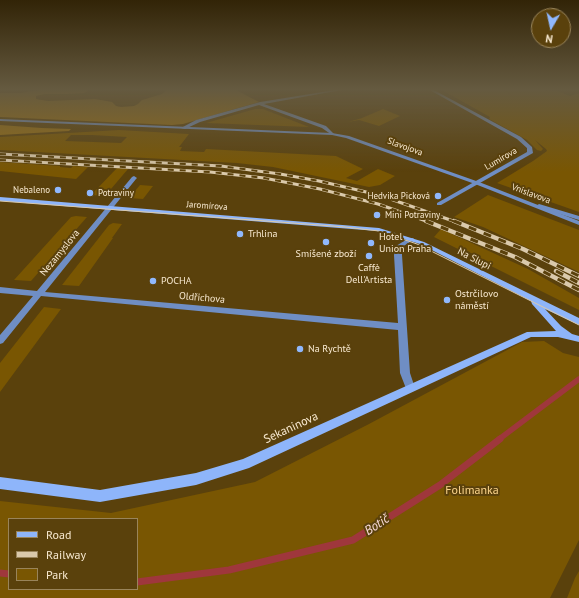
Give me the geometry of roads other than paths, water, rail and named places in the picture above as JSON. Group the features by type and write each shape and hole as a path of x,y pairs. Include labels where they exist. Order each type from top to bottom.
{"main road":[{"name":"Jaromírova","path":"0,199 365,227 384,230 411,239"},
{"name":"Na Slupi","path":"411,239 528,297"},
{"path":"528,297 579,322"},
{"path":"528,297 537,304 558,328 578,339"},
{"name":"Sekaninova","path":"0,483 100,496 196,479 245,464 530,334 546,333 578,339"}],"street":[{"path":"183,128 212,117"},
{"name":"Slavojova","path":"297,117 324,127 332,134 358,140 477,183"},
{"name":"Lumírova","path":"439,204 530,153 530,148 519,138 481,117"},
{"path":"0,120 332,134"},
{"name":"Nezamyslova","path":"0,341 134,178"},
{"name":"Vnislavova","path":"477,183 539,206 579,223"},
{"path":"539,206 579,218"},
{"path":"410,388 405,373 398,249 402,243 411,239"},
{"name":"Oldřichova","path":"0,290 403,327"}],"waterway":[{"name":"Botič","path":"498,440 579,379"},
{"name":"Botič","path":"138,582 229,570 353,540 440,485 500,439"},
{"name":"Botič","path":"0,573 8,574"}],"tram line":[{"path":"0,201 345,227 379,231 417,244 579,325"}],"railway":[{"path":"0,154 221,166 280,174 319,181 379,195 456,222"},
{"path":"0,160 210,172 264,178 320,189 378,204 429,222"},
{"path":"426,221 515,257 579,290"},
{"path":"454,221 523,249 579,276"},
{"path":"556,271 579,283"}],"place":[{"name":"Nebaleno","path":"58,190"},
{"name":"Potraviny","path":"90,193"},
{"name":"Hedvika Picková","path":"438,196"},
{"name":"Mini Potraviny","path":"377,215"},
{"name":"Trhlina","path":"240,234"},
{"name":"Smíšené zboží","path":"326,242"},
{"name":"Hotel Union Praha","path":"371,243"},
{"name":"Caffè Dell'Artista","path":"369,256"},
{"name":"POCHA","path":"153,281"},
{"name":"Ostrčilovo náměstí","path":"447,300"},
{"name":"Na Rychtě","path":"300,349"}],"park label":[{"name":"Folimanka","path":"472,491"}]}
